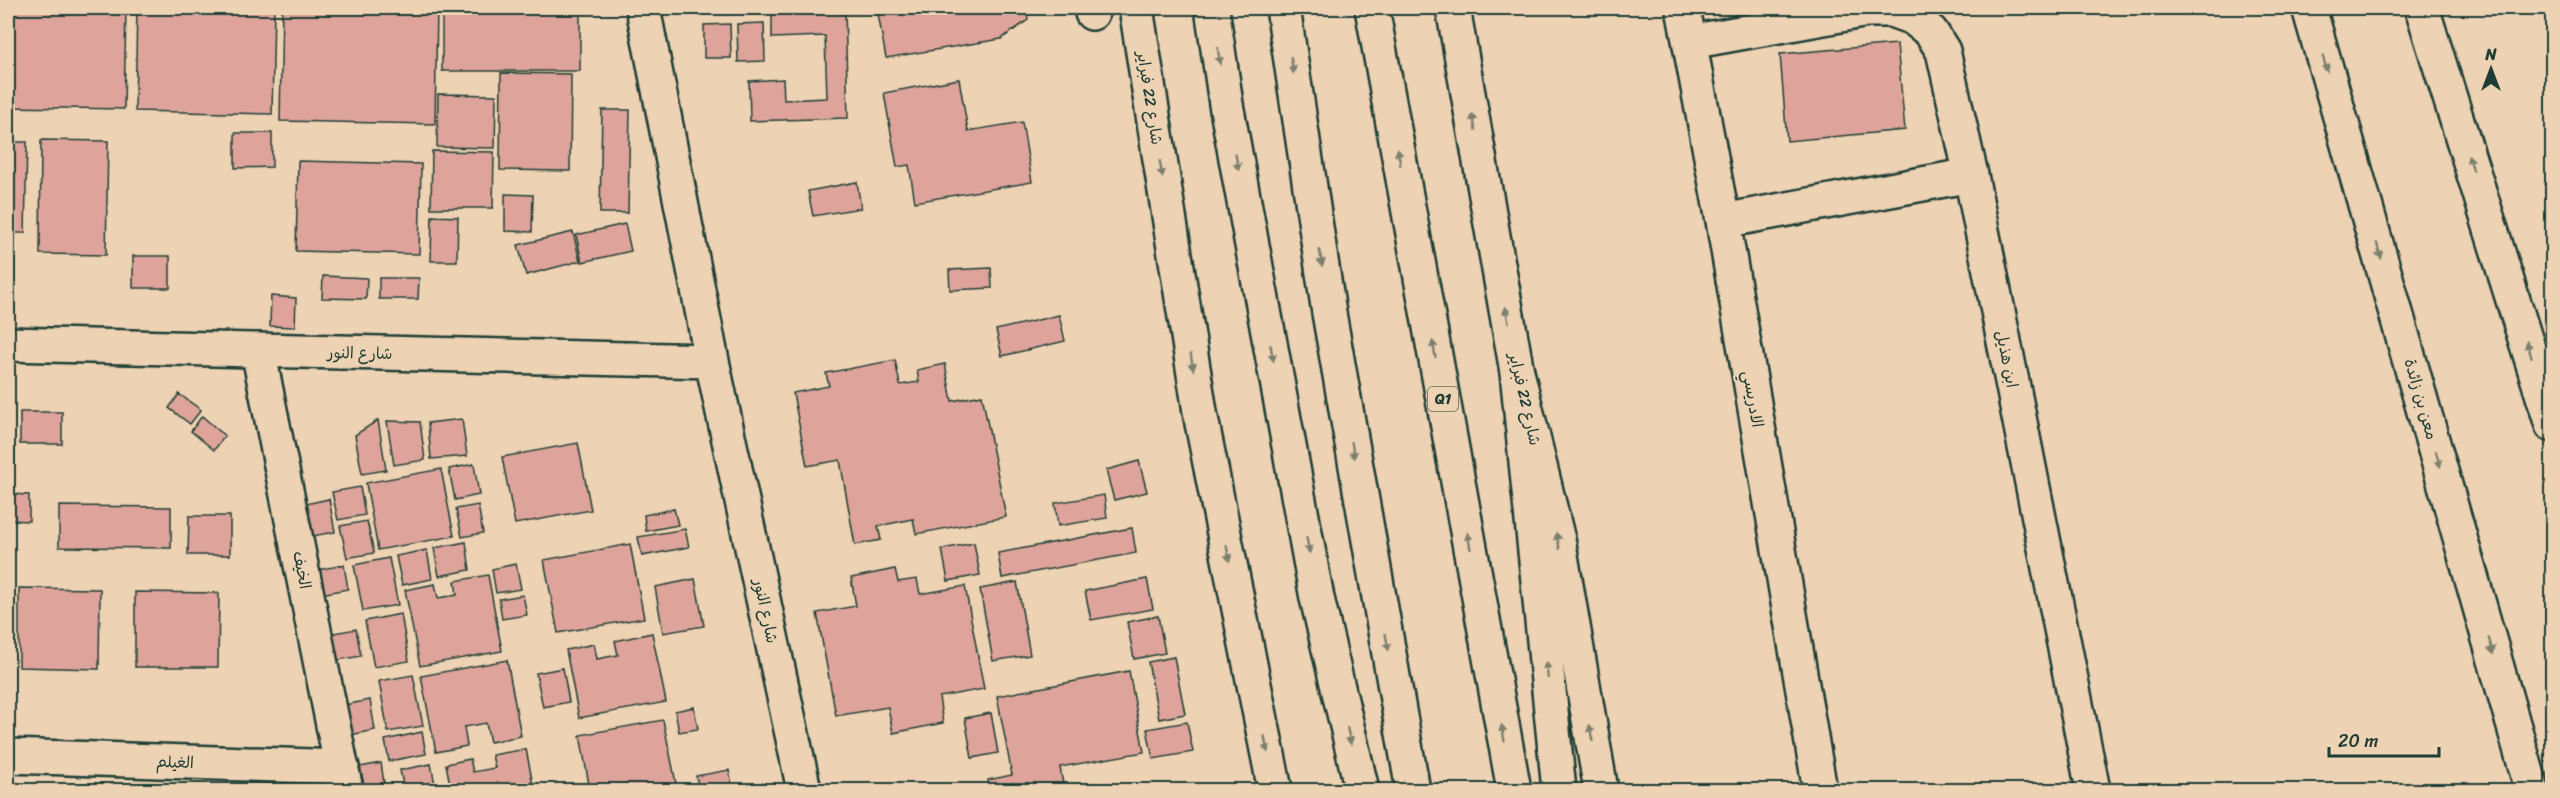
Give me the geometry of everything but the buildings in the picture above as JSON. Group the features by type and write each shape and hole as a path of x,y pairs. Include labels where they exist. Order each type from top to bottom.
{"main road":[{"name":"شارع النور","path":"643,8 712,361 804,790"},
{"name":"شارع 22 فبراير","path":"1136,8 1201,418 1275,790"},
{"path":"1212,8 1226,104 1315,586 1362,790"},
{"path":"1283,8 1329,313 1413,790"},
{"name":"Q1","path":"1372,8 1514,790"},
{"name":"شارع 22 فبراير","path":"1453,8 1517,372 1559,544 1601,790"},
{"name":"الادريسي","path":"1683,8 1723,221 1820,790"},
{"name":"معن بن زائدة","path":"2309,8 2532,790"},
{"path":"2422,8 2553,425"},
{"name":"ابن هذيل","path":"1690,42 1868,10 1891,10 1912,18 1931,32 1943,51 1971,175 2093,790"},
{"path":"1723,221 1971,175"},
{"name":"شارع النور","path":"8,344 712,361"},
{"name":"الخيف","path":"258,350 344,779"},
{"path":"1517,372 1559,790"},
{"name":"الغيلم","path":"8,756 344,779"}]}
